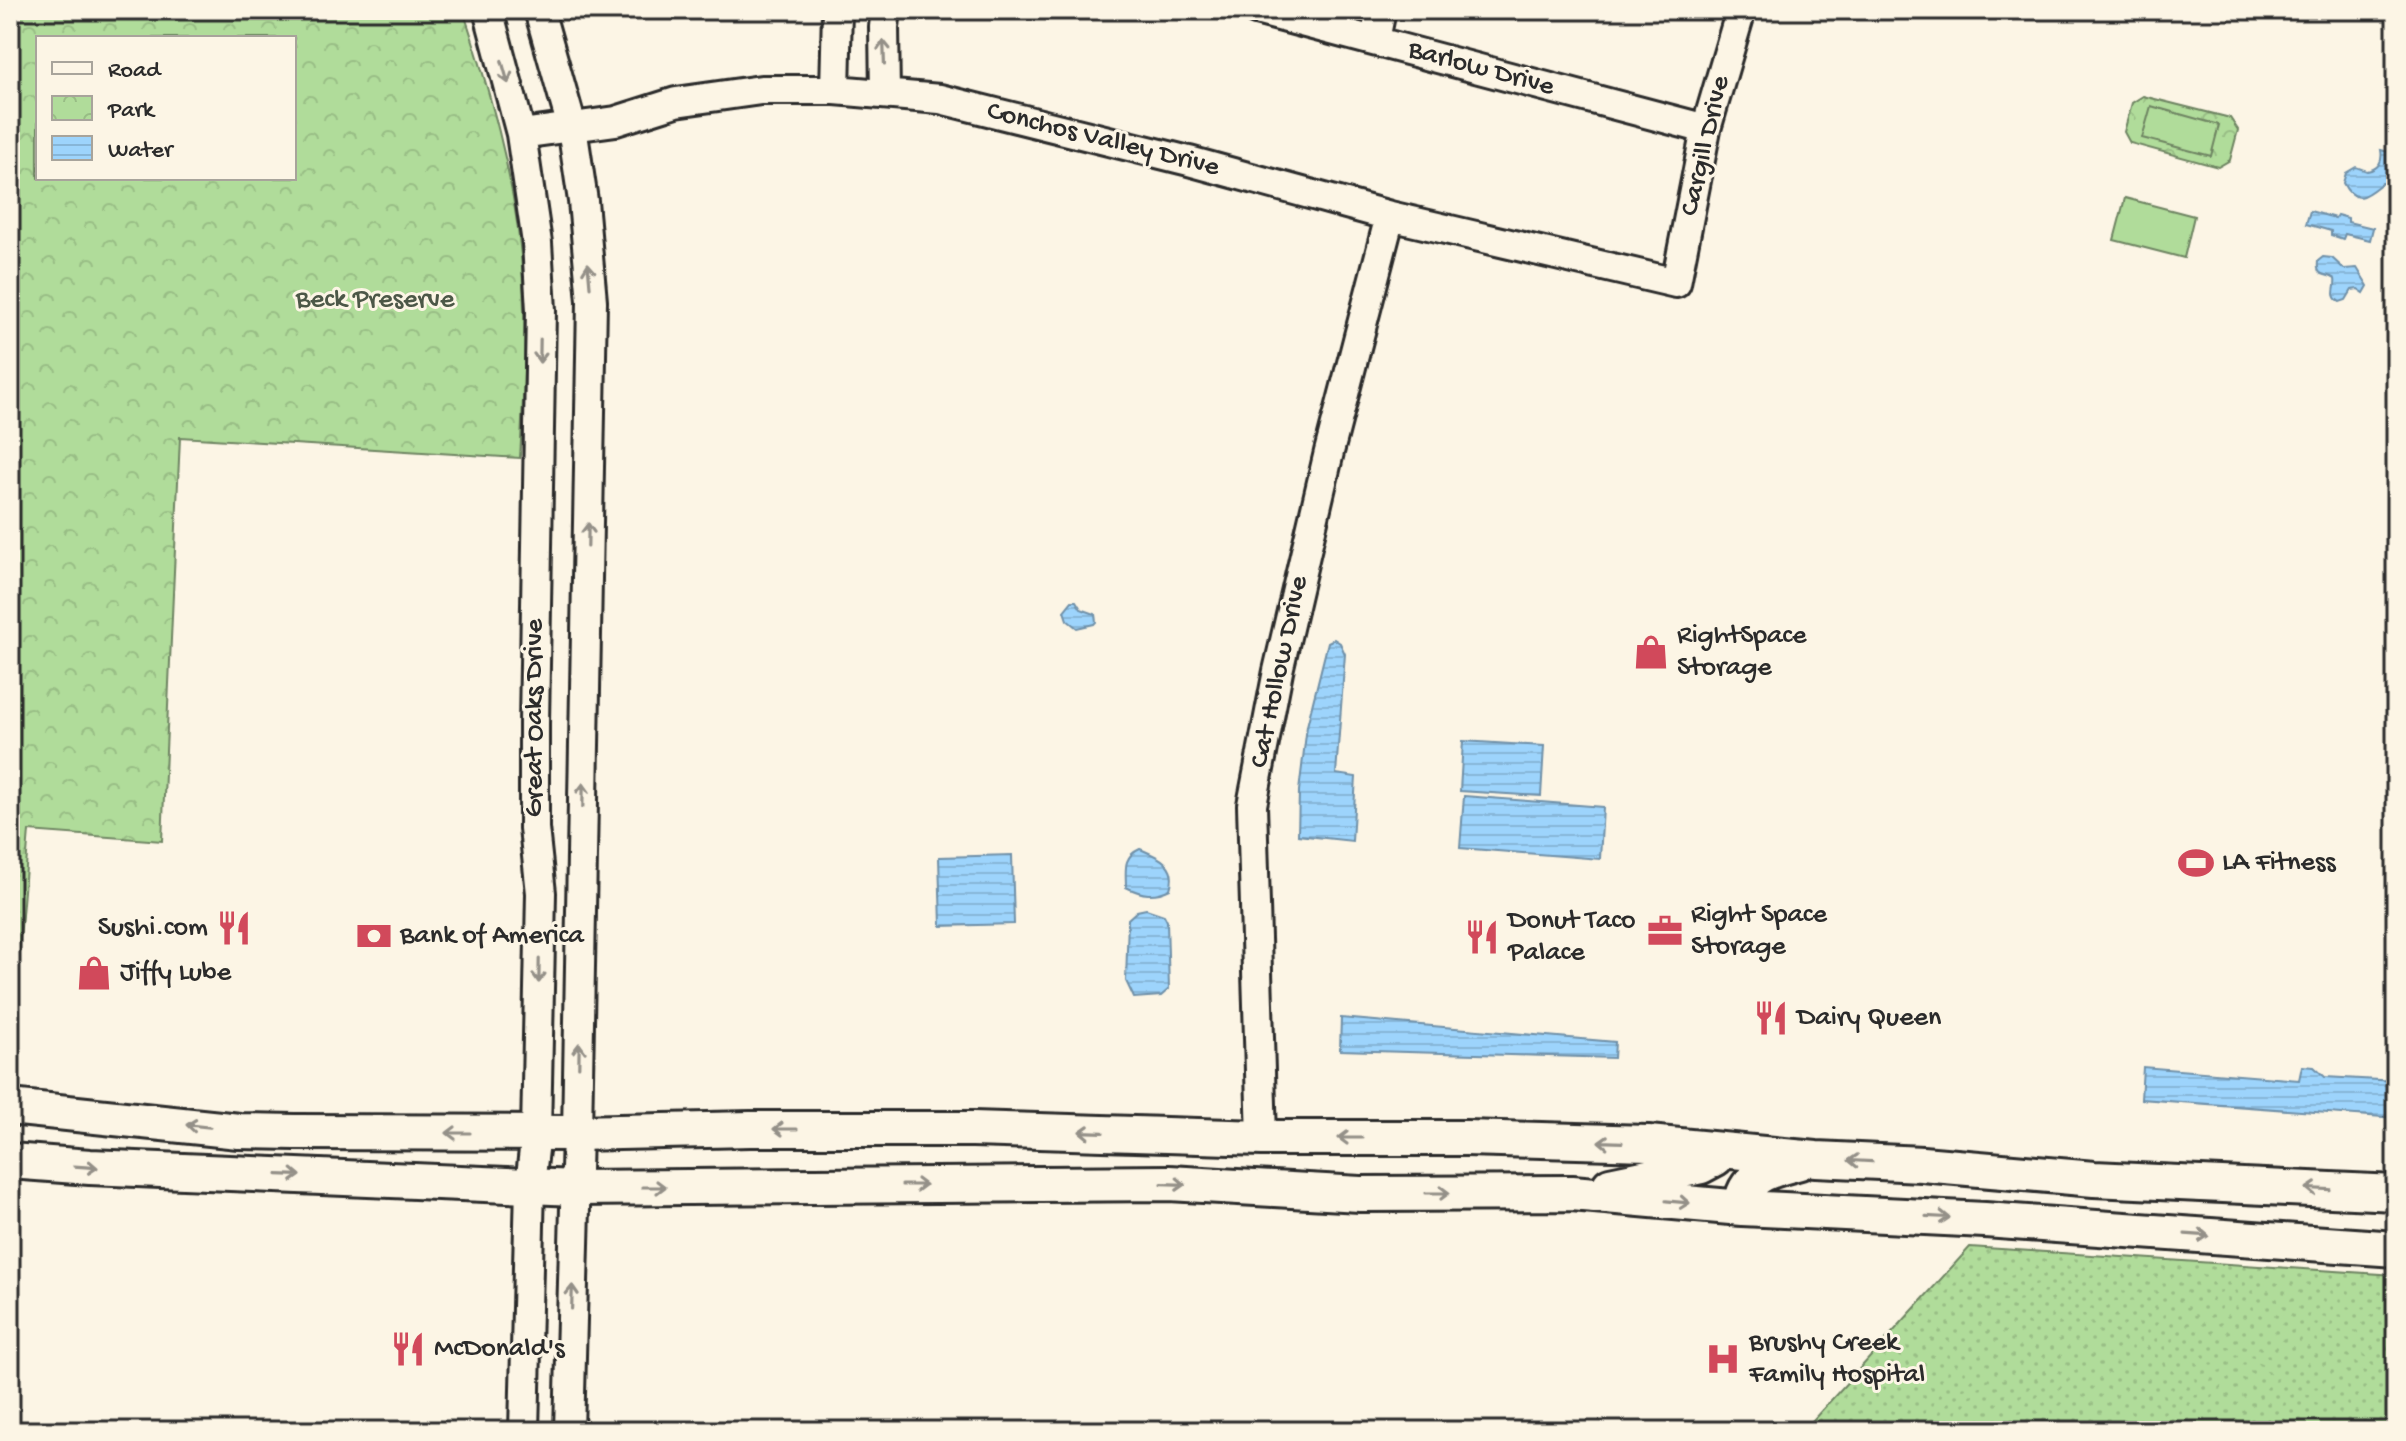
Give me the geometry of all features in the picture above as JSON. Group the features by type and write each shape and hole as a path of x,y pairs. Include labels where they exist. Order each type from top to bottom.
{"main road":[{"path":"20,1111 239,1131 577,1133 986,1129 1262,1138 1648,1143 1816,1159 1922,1164 2094,1179 2396,1193"},
{"path":"1572,1193 1701,1166 1716,1158 1722,1150"},
{"path":"1742,1208 1742,1197 1763,1172 1816,1159"},
{"path":"10,1161 576,1188 1169,1183 1360,1194 1572,1193 1742,1208 1985,1220 2396,1249"}],"street":[{"name":"Great Oaks Drive","path":"488,10 521,134 537,243 541,310 534,724 534,828 541,893 536,1132 530,1185 524,1431"},
{"name":"Great Oaks Drive","path":"539,10 572,127 583,201 592,301 569,1431"},
{"path":"835,90 837,10"},
{"path":"885,94 886,10"},
{"name":"Barlow Drive","path":"1256,10 1706,129"},
{"path":"1375,40 1381,10"},
{"name":"Cargill Drive","path":"1676,283 1706,129 1741,10"},
{"name":"Conchos Valley Drive","path":"521,134 616,121 676,102 761,90 835,90 940,99 1189,161 1390,216 1676,283"},
{"name":"Cat Hollow Drive","path":"1262,1138 1252,805 1278,671 1329,452 1390,216"}],"green space":[{"name":"Beck Preserve","path":"10,10 463,10 499,131 521,255 524,382 520,458 180,437 162,841 29,831 10,1059"},
{"path":"2143,96 2230,118 2238,130 2230,160 2218,167 2130,143 2124,132 2132,103"},
{"path":"2151,106 2219,125 2211,156 2142,138"},
{"path":"2125,198 2194,216 2184,258 2114,240"},
{"path":"1970,1247 2396,1275 2396,1431 1803,1431"}],"water":[{"path":"2381,150 2396,154 2396,184 2382,183 2366,195 2352,195 2343,183 2346,173 2356,167 2367,171 2375,168 2381,161"},
{"path":"2310,211 2335,218 2337,215 2348,218 2348,222 2373,228 2370,240 2345,234 2343,239 2331,235 2331,231 2306,224"},
{"path":"2323,257 2332,258 2344,269 2357,268 2368,286 2364,293 2358,289 2352,290 2346,300 2337,300 2334,294 2335,279 2319,270 2318,261"},
{"path":"1072,601 1076,601 1081,609 1095,614 1096,622 1077,628 1067,620 1064,611"},
{"path":"1334,639 1340,643 1345,654 1336,774 1356,777 1352,841 1298,835 1299,791 1307,726 1328,642"},
{"path":"1463,741 1544,746 1541,796 1460,791"},
{"path":"1464,796 1603,807 1600,859 1460,848"},
{"path":"1140,849 1169,867 1172,880 1170,889 1148,894 1126,887 1128,860"},
{"path":"1012,855 1014,924 941,926 939,857"},
{"path":"1146,909 1164,915 1167,921 1169,989 1161,996 1134,998 1126,981 1128,919 1137,911"},
{"path":"1341,1018 1615,1042 1614,1058 1340,1050"},
{"path":"2302,1066 2314,1067 2325,1077 2396,1081 2396,1118 2141,1099 2143,1067 2299,1080"}],"place":[{"name":"RightSpace Storage","path":"1651,652"},
{"name":"LA Fitness","path":"2196,863"},
{"name":"Sushi.com","path":"234,928"},
{"name":"Right Space Storage","path":"1665,931"},
{"name":"Bank of America","path":"374,936"},
{"name":"Donut Taco Palace","path":"1482,937"},
{"name":"Jiffy Lube","path":"94,973"},
{"name":"Dairy Queen","path":"1771,1018"},
{"name":"McDonald's","path":"408,1349"},
{"name":"Brushy Creek Family Hospital","path":"1723,1359"}]}
